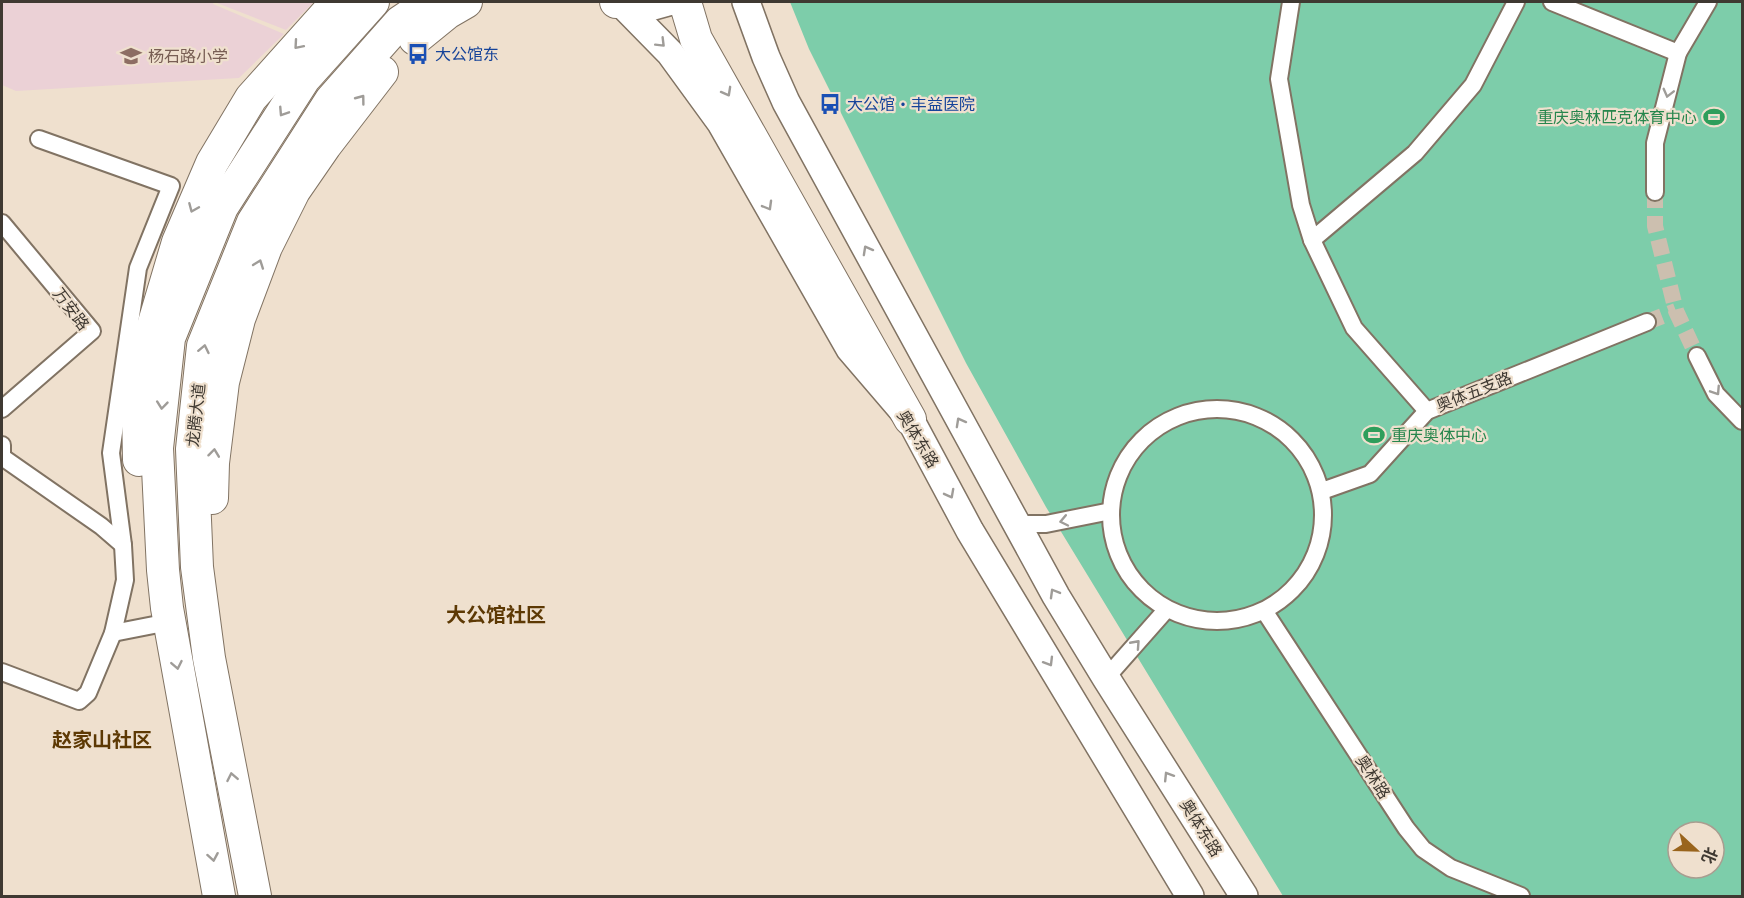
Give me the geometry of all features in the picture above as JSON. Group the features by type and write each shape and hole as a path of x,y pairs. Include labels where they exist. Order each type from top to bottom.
{"highway":[{"path":"219,897 168,615 139,486 138,408 151,333 178,242 212,163 251,98 337,2"},
{"path":"168,615 163,570 157,448 170,338 222,207 304,80 373,2"},
{"name":"龙腾大道","path":"255,897 209,658 197,567 192,449 203,346 253,222 331,100 400,22 430,2"},
{"path":"209,658 213,463 223,382 239,319 266,247 294,191 376,78 407,45 447,13 466,2"},
{"path":"685,2 696,39 910,419"}],"main road":[{"path":"618,2 650,7 668,2"},
{"name":"奥体东路","path":"618,2 670,53 721,123 850,350 910,419 970,531 1190,897"},
{"name":"奥体东路","path":"746,2 766,57 786,102 1056,596 1244,897"}],"street":[{"path":"1291,2 1279,79 1301,205 1312,240 1354,328 1427,411"},
{"path":"1312,240 1415,153 1473,85 1516,2"},
{"path":"1552,2 1678,53"},
{"path":"1655,192 1656,143 1678,53 1708,2"},
{"path":"2,672 79,700 88,693 113,633 125,580 123,545 111,453 138,268 171,186 39,139"},
{"name":"万安路","path":"2,223 92,331 2,409"},
{"name":"奥体五支路","path":"1322,491 1370,474 1427,411 1647,322"},
{"path":"1697,356 1716,394 1743,421"},
{"path":"1218,408 1253,414 1285,431 1308,458 1322,491 1324,527 1314,561 1293,591 1265,612 1232,622 1198,621 1166,610 1140,590 1120,562 1110,527 1112,511 1113,491 1126,458 1151,431 1182,414 1218,408"},
{"path":"2,445 2,457 101,526 123,545"},
{"path":"1016,524 1046,524 1112,511"},
{"path":"1106,678 1166,610"},
{"name":"奥林路","path":"1265,612 1406,828 1423,849 1451,868 1521,897"},
{"path":"113,633 168,615"}],"shaded area":[{"name":"杨石路小学","path":"2,2 214,2 213,4 284,34 239,78 16,91 2,85"},
{"path":"218,2 314,2 286,30"}],"green space":[{"name":"重庆奥体中心","path":"790,2 1742,2 1742,896 1283,896 1046,507 966,363 809,49"}],"tunnel":[{"path":"1655,192 1655,226 1676,311 1697,356"},
{"path":"1647,322 1676,311"}],"place":[{"name":"大公馆东","path":"418,54"},
{"name":"杨石路小学","path":"131,56"},
{"name":"大公馆‧丰益医院","path":"830,104"},
{"name":"重庆奥林匹克体育中心","path":"1714,117"},
{"name":"重庆奥体中心","path":"1374,435"}],"district":[{"name":"大公馆社区","path":"496,615"},
{"name":"赵家山社区","path":"102,740"}]}
